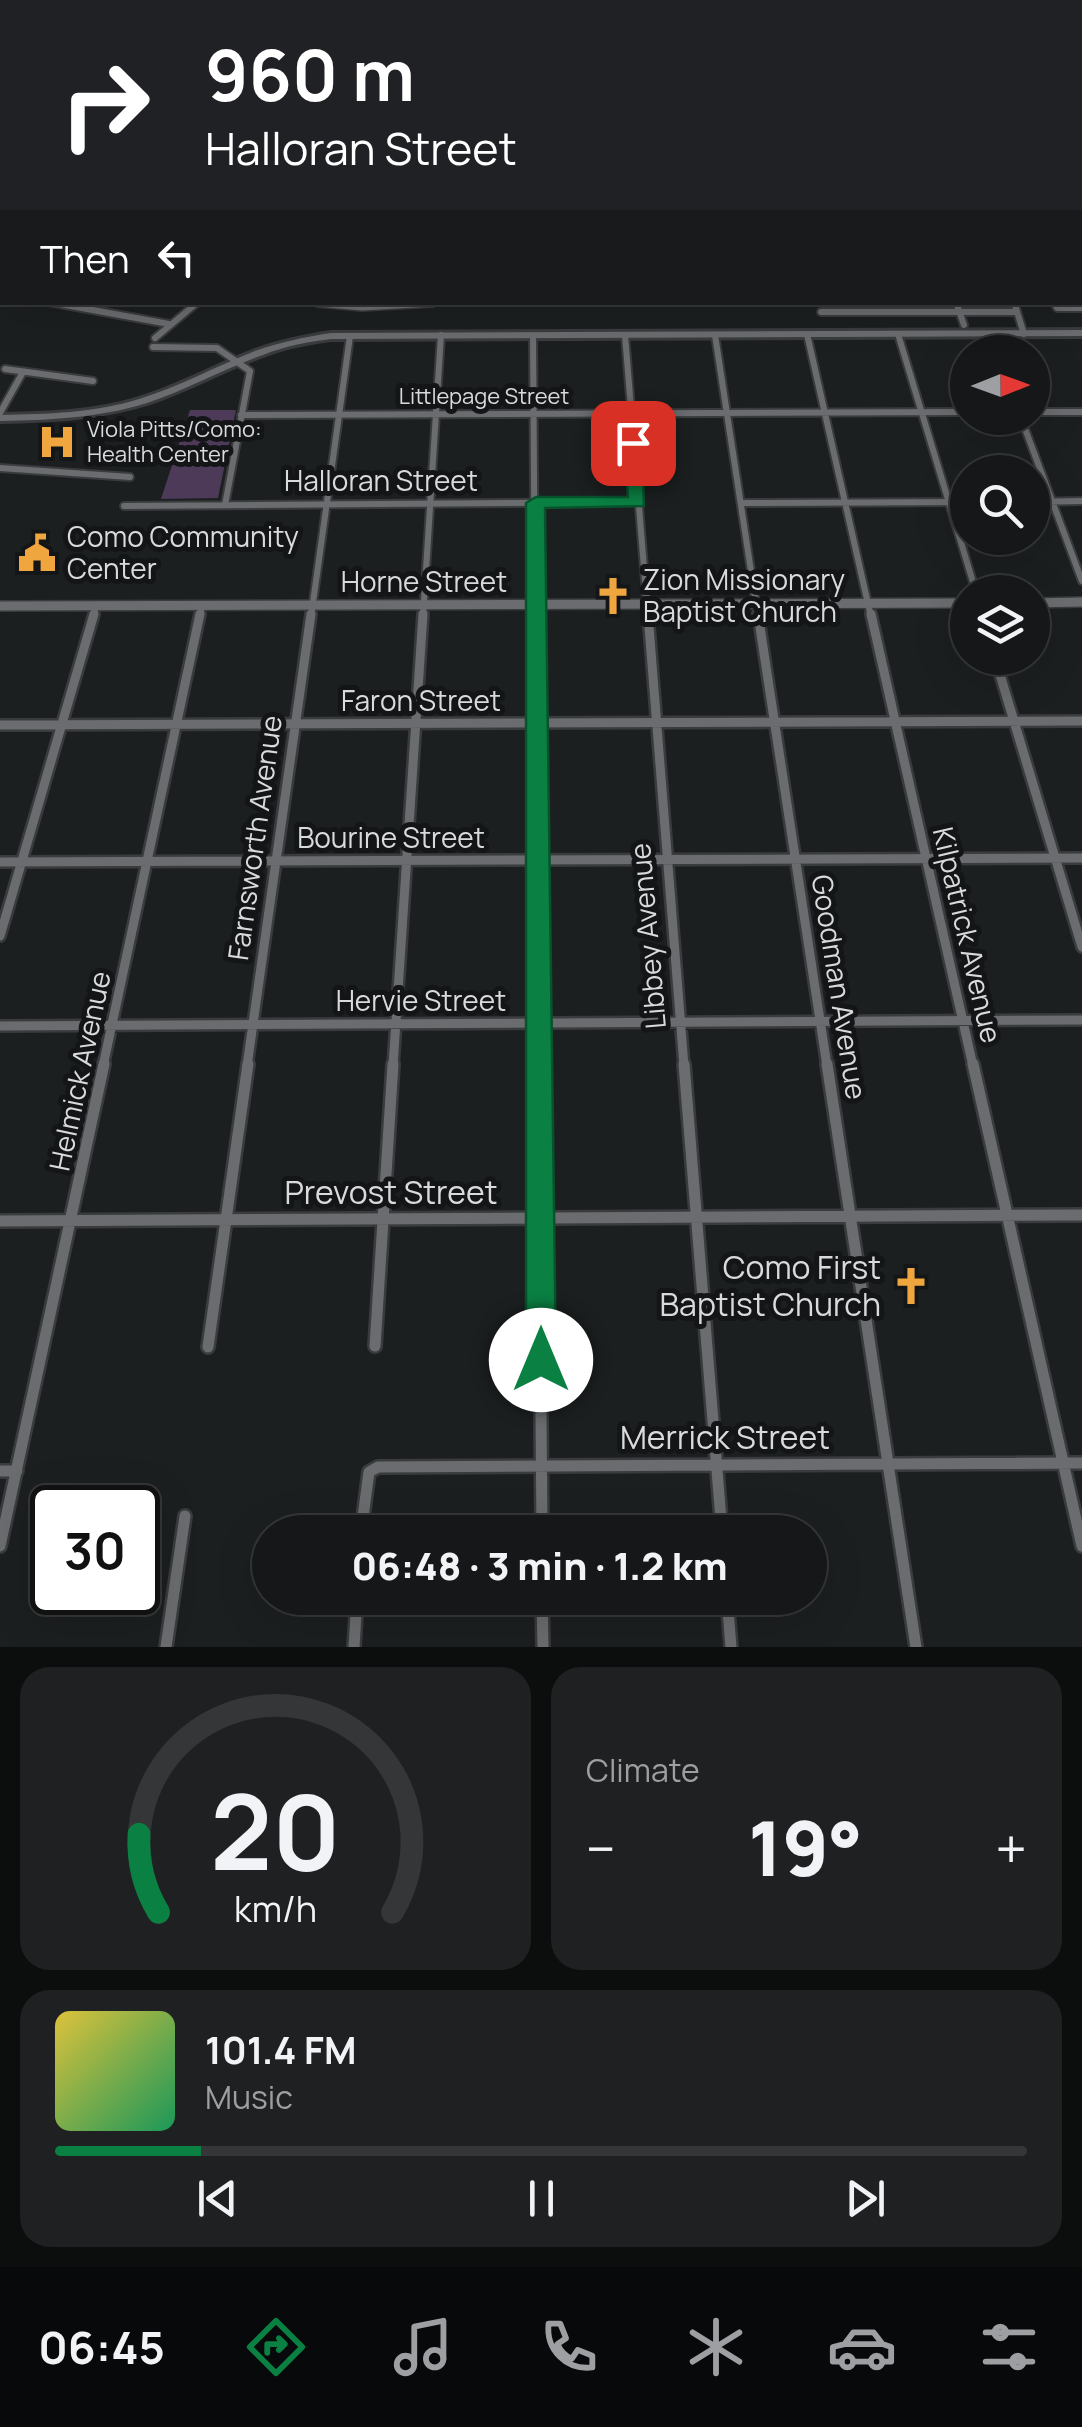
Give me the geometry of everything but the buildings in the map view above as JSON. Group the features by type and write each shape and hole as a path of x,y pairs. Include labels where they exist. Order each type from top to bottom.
{"main road":[{"path":"0,415 75,416 130,406 237,359 294,340 442,335 1082,333"}],"street":[{"path":"65,305 168,324"},
{"path":"84,309 87,305"},
{"path":"156,338 194,305"},
{"path":"364,305 393,305"},
{"path":"840,305 842,312"},
{"path":"957,305 964,325"},
{"path":"1015,305 1024,334"},
{"path":"1055,305 1082,308"},
{"path":"820,312 1017,312"},
{"name":"Goodman Avenue","path":"715,334 916,1647"},
{"name":"Kilpatrick Avenue","path":"807,334 1082,1546"},
{"path":"898,334 971,575"},
{"path":"374,1346 442,335"},
{"path":"533,335 542,1515"},
{"name":"Libbey Avenue","path":"625,335 720,1515"},
{"name":"Farnsworth Avenue","path":"208,1347 350,336"},
{"path":"152,347 217,348 250,371 225,505"},
{"path":"5,370 94,381"},
{"path":"0,415 23,372"},
{"name":"Littlepage Street","path":"241,414 950,412"},
{"path":"1050,412 1082,412"},
{"path":"1027,435 1082,581"},
{"path":"0,468 130,478"},
{"path":"1052,502 1082,501"},
{"name":"Halloran Street","path":"124,506 638,502"},
{"path":"741,502 949,502"},
{"path":"1050,602 1082,602"},
{"name":"Horne Street","path":"0,606 950,603"},
{"path":"0,936 96,606"},
{"name":"Helmick Avenue","path":"0,1546 202,606"},
{"path":"1000,675 1082,948"},
{"name":"Faron Street","path":"0,725 1082,721"},
{"name":"Bourine Street","path":"0,862 1082,858"},
{"name":"Hervie Street","path":"0,1026 1082,1020"},
{"name":"Prevost Street","path":"0,1221 852,1214 1082,1216"},
{"name":"Merrick Street","path":"363,1515 369,1472 398,1466 1082,1463"},
{"path":"0,1471 17,1471"},
{"path":"166,1647 185,1516"},
{"path":"354,1647 356,1615"},
{"path":"542,1615 543,1647"},
{"path":"728,1615 731,1647"}],"shaded area":[{"path":"190,410 236,410 218,498 161,499"}],"place":[{"name":"Viola Pitts/Como: Health Center","path":"57,442"},
{"name":"Como Community Center","path":"37,553"},
{"name":"Zion Missionary Baptist Church","path":"613,596"},
{"name":"Como First Baptist Church","path":"911,1286"}],"route":[{"path":"541,1360 536,503 638,502 633,443"}]}
